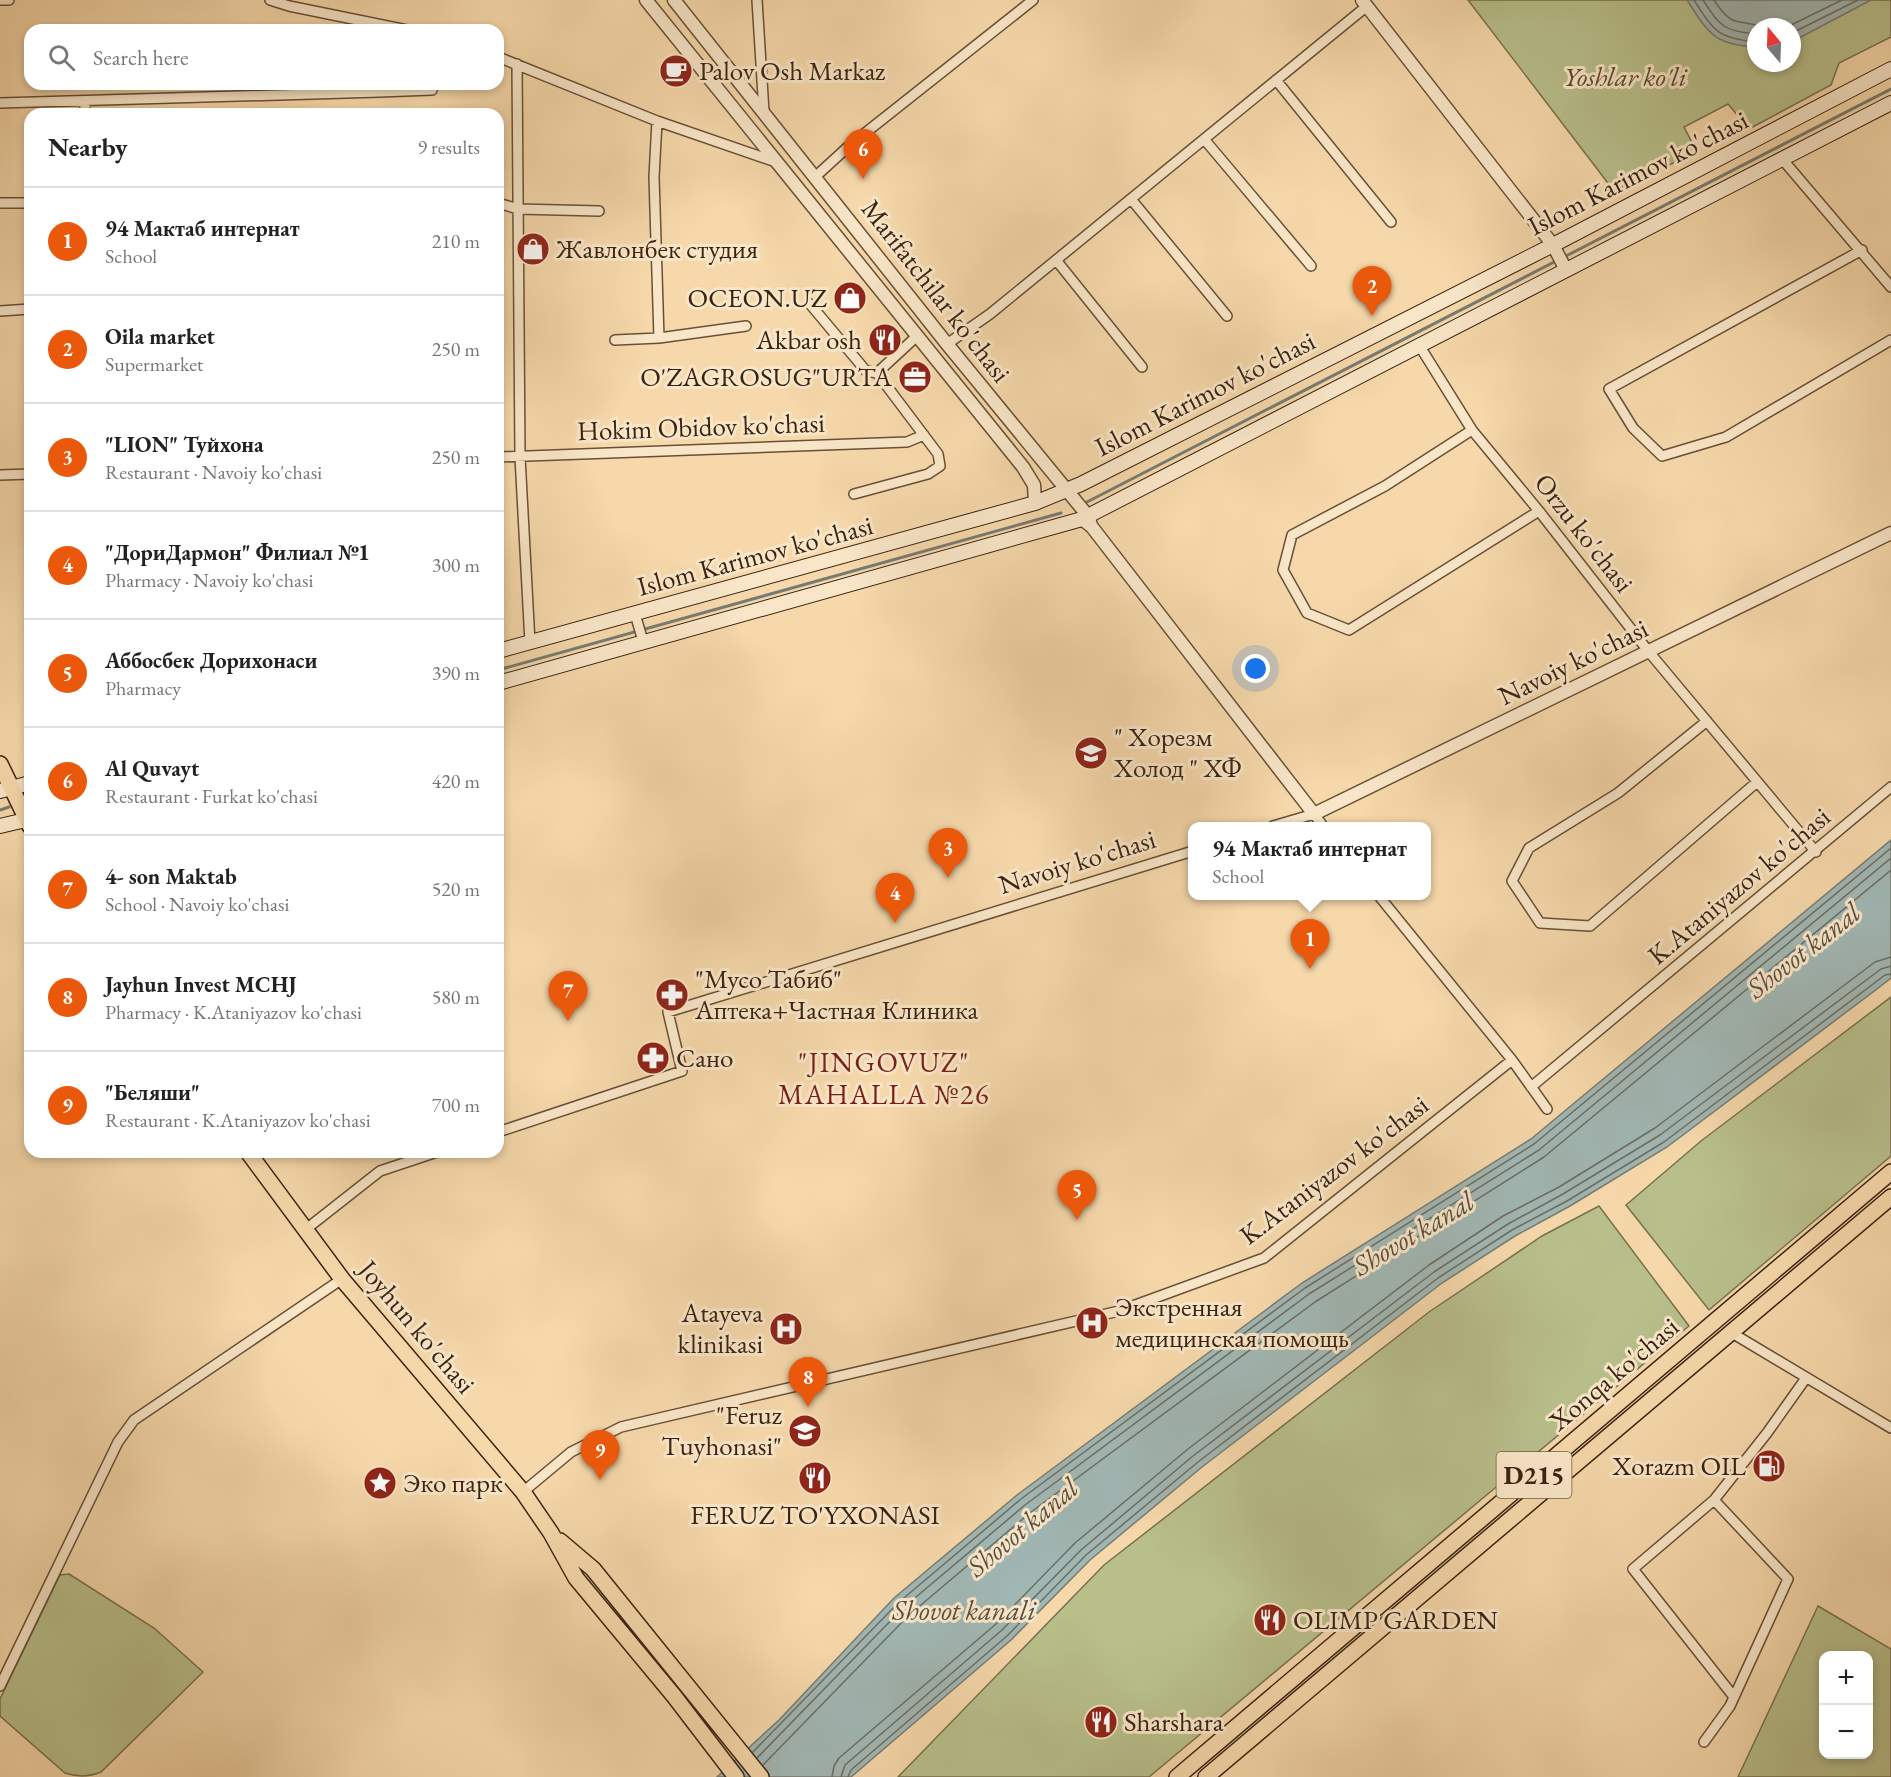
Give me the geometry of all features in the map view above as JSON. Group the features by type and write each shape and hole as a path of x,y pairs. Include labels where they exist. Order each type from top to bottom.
{"main road":[{"name":"Islom Karimov ko'chasi","path":"504,649 1035,503 1066,490 1553,245 1891,69"},
{"name":"Islom Karimov ko'chasi","path":"504,681 643,641 1087,521 1419,345 1891,103"},
{"path":"0,764 5,789 24,814"},
{"path":"5,789 24,784"},
{"path":"0,826 24,822"},
{"name":"Joyhun ko'chasi","path":"252,1158 342,1279 523,1492 551,1533 576,1578 680,1690"},
{"name":"Xonqa ko'chasi","path":"1177,1777 1891,1172"},
{"name":"Xonqa ko'chasi","path":"1206,1777 1891,1197"},
{"path":"680,1690 761,1777"},
{"path":"680,1690 721,1760 736,1777"}],"street":[{"path":"0,0 9,0"},
{"path":"270,0 378,24"},
{"name":"Marifatchilar ko'chasi","path":"646,0 1023,467 1034,485 1035,503"},
{"name":"Marifatchilar ko'chasi","path":"674,0 1066,490 1087,521 1320,822"},
{"path":"757,0 764,112"},
{"path":"815,177 850,145 1034,0"},
{"path":"947,344 990,314 1131,199 1276,80 1364,3 1553,245 1566,270"},
{"path":"504,59 657,121 778,163"},
{"path":"517,64 520,457 530,642"},
{"path":"1276,80 1391,222"},
{"path":"0,103 432,90"},
{"path":"85,102 85,108"},
{"path":"657,121 654,177 659,338"},
{"path":"1204,139 1311,266"},
{"path":"1783,160 1891,286"},
{"path":"1131,199 1227,316"},
{"path":"0,203 24,203"},
{"path":"504,205 518,209 599,211"},
{"path":"1862,250 1609,388 1634,428 1662,456 1726,437 1891,340"},
{"path":"1056,260 1142,367"},
{"path":"810,304 866,371 877,373 938,454 940,466 928,474 854,494"},
{"path":"0,311 24,309"},
{"path":"615,340 659,338 746,326"},
{"path":"877,373 917,336"},
{"name":"Orzu ko'chasi","path":"1419,345 1472,430 1539,511 1648,652 1816,852"},
{"path":"1472,430 1385,486 1292,535 1283,570 1307,613 1349,630 1539,511"},
{"name":"Hokim Obidov ko'chasi","path":"504,457 907,442 924,435"},
{"path":"0,476 24,474"},
{"name":"Navoiy ko'chasi","path":"1287,822 1314,814 1891,532"},
{"path":"635,614 643,641"},
{"path":"1707,721 1618,793 1528,848 1512,881 1540,923 1590,926 1757,782"},
{"name":"K.Ataniyazov ko'chasi","path":"1531,1087 1816,852 1891,787"},
{"name":"Navoiy ko'chasi","path":"504,1130 682,1071 668,1012 1188,853"},
{"path":"1382,900 1512,1060 1547,1109"},
{"name":"K.Ataniyazov ko'chasi","path":"523,1492 571,1452 621,1428 1119,1311 1264,1258 1512,1060"},
{"path":"305,1230 380,1171 418,1158"},
{"path":"0,1686 118,1442 134,1420 342,1279"},
{"path":"1732,1333 1891,1428"},
{"path":"1734,1697 1633,1569 1714,1500 1767,1433 1806,1378"},
{"path":"1704,1742 1734,1697 1788,1579 1714,1500"}],"green space":[{"name":"Yoshlar ko'li","path":"1468,0 1891,0 1891,37 1839,63 1831,85 1749,129 1728,104 1684,127 1697,152 1614,191"},
{"path":"1891,997 1891,1156 1709,1310 1626,1205 1701,1141"},
{"path":"1599,1206 1689,1326 1149,1777 898,1777 1104,1565 1429,1312 1542,1236"},
{"path":"69,1574 154,1628 203,1672 101,1772 88,1776 65,1773 0,1716 0,1699 60,1575"},
{"path":"1818,1606 1891,1649 1891,1777 1738,1777"}],"water":[{"path":"1687,0 1871,0 1801,37 1801,18 1747,18 1747,46 1721,40 1701,21"},
{"name":"Shovot kanali","path":"1891,840 1891,978 1667,1147 1570,1206 1515,1236 1442,1283 1202,1467 1090,1560 1011,1640 851,1777 717,1777 779,1720 894,1598 1017,1495 1302,1283 1531,1139"}],"waterway":[{"path":"1564,257 1891,89"},
{"path":"1085,503 1558,260"},
{"path":"504,668 1061,513"},
{"path":"0,810 9,807"}],"place":[{"name":"Palov Osh Markaz","path":"676,71"},
{"name":"Al Quvayt","path":"863,179"},
{"name":"Жавлонбек студия","path":"533,249"},
{"name":"OCEON.UZ","path":"850,298"},
{"name":"Oila market","path":"1372,316"},
{"name":"Akbar osh","path":"885,340"},
{"name":"O'ZAGROSUG\"URTA","path":"915,377"},
{"name":"\" Хорезм Холод \" ХФ","path":"1091,753"},
{"name":"\"LION\" Туйхона","path":"948,878"},
{"name":"\"ДориДармон\" Филиал №1","path":"895,923"},
{"name":"94 Мактаб интернат","path":"1310,969"},
{"name":"\"Мусо Табиб\" Аптека+Частная Клиника","path":"672,995"},
{"name":"4- son Maktab","path":"568,1021"},
{"name":"Сано","path":"653,1058"},
{"name":"Аббосбек Дорихонаси","path":"1077,1220"},
{"name":"Экстренная медицинская помощь","path":"1092,1323"},
{"name":"Atayeva klinikasi","path":"786,1329"},
{"name":"Jayhun Invest MCHJ","path":"808,1407"},
{"name":"\"Feruz Tuyhonasi\"","path":"805,1431"},
{"name":"Xorazm OIL","path":"1769,1466"},
{"name":"FERUZ TO'YXONASI","path":"815,1478"},
{"name":"\"Беляши\"","path":"600,1480"},
{"name":"Эко парк","path":"380,1483"},
{"name":"OLIMP GARDEN","path":"1270,1620"},
{"name":"Sharshara","path":"1101,1722"}],"district":[{"name":"\"JINGOVUZ\" MAHALLA №26","path":"884,1078"}],"water label":[{"name":"Shovot kanal","path":"1803,950"},
{"name":"Shovot kanal","path":"1413,1233"},
{"name":"Shovot kanal","path":"1022,1527"}]}
